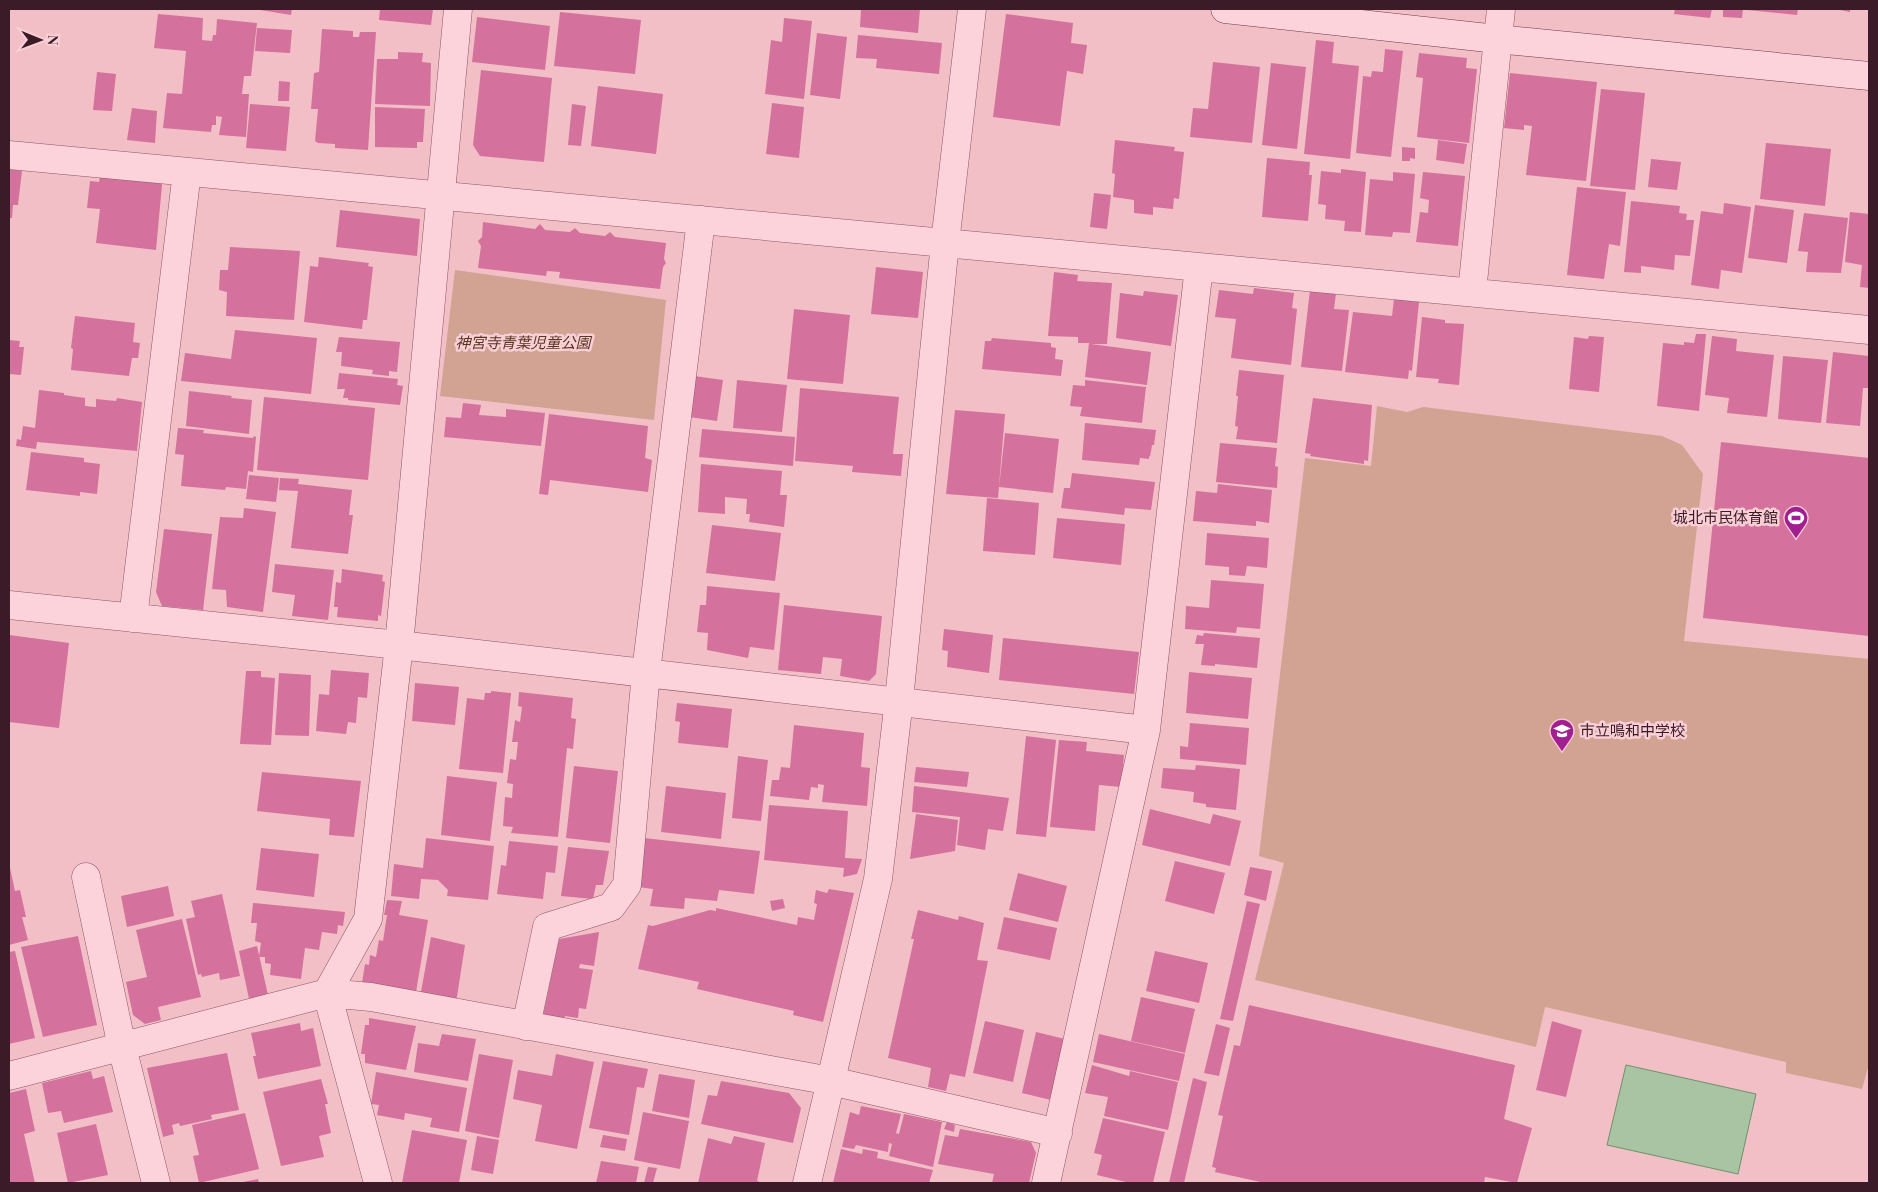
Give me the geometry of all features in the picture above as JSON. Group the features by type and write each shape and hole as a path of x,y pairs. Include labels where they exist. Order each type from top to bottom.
{"street":[{"path":"378,1183 327,993 368,919 399,645 458,9"},
{"path":"806,1183 878,879 899,700 945,243 972,9"},
{"path":"1225,9 1497,39 1869,76"},
{"path":"1472,292 1501,9"},
{"path":"9,155 1869,330"},
{"path":"133,618 187,172"},
{"path":"526,1026 547,927 611,907 627,885 646,672 700,220"},
{"path":"1046,1183 1146,730 1200,266"},
{"path":"9,605 646,672 1146,730"},
{"path":"86,877 122,1047 156,1183"},
{"path":"9,1076 327,993 371,997 831,1081 1058,1134"}],"green space":[{"name":"神宮寺青葉児童公園","path":"455,270 666,300 654,420 440,396"},
{"name":"市立鳴和中学校","path":"1377,406 1407,412 1423,407 1662,436 1682,445 1703,474 1684,641 1869,659 1869,1064 1862,1089 1786,1073 1786,1062 1545,1007 1536,1047 1255,980 1284,863 1259,856 1305,458 1371,466"}],"shaded area":[{"path":"1626,1065 1756,1094 1738,1174 1607,1145"}],"building":[{"path":"254,9 292,9 291,15"},
{"path":"380,9 433,9 431,25 379,20"},
{"path":"861,9 920,9 918,33 860,27"},
{"path":"1675,9 1712,9 1710,18 1674,14"},
{"path":"1723,9 1743,9 1742,18 1723,17"},
{"path":"1747,9 1798,9 1797,15"},
{"path":"1835,9 1850,9 1850,12"},
{"path":"560,12 641,20 635,74 554,66"},
{"path":"158,14 203,18 202,40 212,41 213,35 216,35 217,19 257,23 251,76 244,76 242,94 249,94 246,137 219,135 222,117 216,116 216,125 212,125 211,132 163,128 167,93 182,94 186,51 154,48"},
{"path":"1006,14 1073,23 1071,43 1087,45 1083,74 1067,71 1060,126 993,117"},
{"path":"477,17 550,26 545,70 472,62"},
{"path":"784,18 812,21 804,99 765,94 771,40 782,42"},
{"path":"257,28 292,30 290,53 255,51"},
{"path":"322,29 353,31 353,37 359,37 360,32 376,32 368,150 335,148 335,144 318,143 315,141 318,109 311,109 314,73 319,72"},
{"path":"817,33 847,37 840,99 810,95"},
{"path":"858,35 942,43 939,74 876,68 877,59 856,58"},
{"path":"1316,40 1334,42 1332,63 1359,66 1350,159 1304,154"},
{"path":"1385,49 1403,51 1391,157 1356,153 1363,76 1371,77 1372,71 1383,72"},
{"path":"398,52 423,53 422,62 431,63 430,106 375,104 377,59 398,59"},
{"path":"1419,53 1467,58 1466,68 1477,69 1469,143 1417,137 1423,78 1416,77"},
{"path":"1213,62 1260,67 1252,143 1190,137 1193,108 1208,109"},
{"path":"1271,63 1306,67 1297,149 1262,145"},
{"path":"481,70 552,78 544,162 480,156 473,145"},
{"path":"97,72 116,74 112,111 93,110"},
{"path":"1510,73 1597,82 1586,181 1526,175 1532,126 1524,125 1524,130 1504,128"},
{"path":"279,81 290,82 289,101 278,101"},
{"path":"598,86 663,94 656,154 591,146"},
{"path":"1601,89 1645,93 1635,190 1590,186"},
{"path":"772,103 804,107 799,158 766,154"},
{"path":"250,104 290,107 286,151 246,148"},
{"path":"572,104 586,106 581,146 568,145"},
{"path":"375,107 425,109 423,142 417,142 417,148 375,147"},
{"path":"132,108 157,111 155,143 127,140"},
{"path":"1115,140 1175,147 1174,151 1184,152 1179,199 1174,198 1173,209 1153,207 1153,215 1134,213 1134,200 1113,197 1115,174 1112,173"},
{"path":"1438,140 1467,144 1464,164 1436,160"},
{"path":"1766,143 1831,149 1825,206 1760,199"},
{"path":"1402,147 1415,148 1415,159 1410,158 1410,161 1402,161"},
{"path":"1267,158 1310,162 1309,175 1312,175 1308,221 1262,217"},
{"path":"1651,159 1681,162 1677,190 1648,187"},
{"path":"9,169 22,171 18,205 13,205 12,218 9,218"},
{"path":"1341,169 1366,172 1361,232 1344,231 1345,221 1325,219 1326,205 1318,204 1321,171 1341,173"},
{"path":"101,171 163,174 156,250 96,243 100,209 87,208 90,181 99,182"},
{"path":"1393,172 1415,174 1410,233 1393,232 1392,237 1365,235 1370,179 1393,181"},
{"path":"1423,172 1465,176 1458,246 1416,242 1420,212 1428,213 1429,200 1420,198"},
{"path":"1577,187 1626,192 1620,246 1609,244 1604,279 1567,275"},
{"path":"1094,193 1111,195 1107,229 1090,227"},
{"path":"1631,201 1680,206 1679,213 1687,214 1686,220 1694,220 1690,256 1675,255 1674,270 1641,266 1641,273 1624,272"},
{"path":"1724,203 1751,207 1742,273 1721,270 1719,289 1691,285 1701,211 1723,214"},
{"path":"1755,205 1794,210 1787,263 1748,258"},
{"path":"340,210 420,219 417,256 336,247"},
{"path":"1850,212 1869,214 1869,288 1860,287 1862,265 1845,262"},
{"path":"1804,213 1848,218 1841,273 1806,272 1808,252 1798,251"},
{"path":"483,222 535,229 540,224 545,230 570,232 575,228 580,233 605,236 610,232 615,237 666,243 664,259 666,263 663,267 660,289 559,278 560,272 547,271 546,276 478,268 481,246 478,241 482,237"},
{"path":"230,247 300,251 294,320 226,316 227,292 219,290 220,270 228,270"},
{"path":"319,257 369,263 368,266 373,267 367,320 363,320 362,329 304,322 310,266 318,267"},
{"path":"876,267 923,272 918,318 871,314"},
{"path":"1054,272 1078,275 1077,281 1112,283 1107,344 1091,344 1151,352 1147,385 1085,377 1089,343 1078,343 1078,337 1048,336"},
{"path":"1254,288 1294,293 1292,308 1297,309 1291,365 1231,358 1236,319 1215,317 1219,290 1253,294"},
{"path":"1310,290 1336,293 1334,309 1349,310 1342,371 1301,367"},
{"path":"1144,291 1178,295 1171,346 1116,338 1120,293 1143,296"},
{"path":"1394,299 1419,302 1412,371 1409,370 1408,379 1345,372 1353,312 1392,316"},
{"path":"794,309 850,315 843,384 787,379"},
{"path":"75,316 135,323 133,342 140,343 138,358 132,358 129,376 71,370 73,349 71,348"},
{"path":"1422,317 1445,320 1445,323 1464,324 1459,385 1438,383 1439,379 1416,377"},
{"path":"235,330 317,338 311,394 181,381 185,353 231,359"},
{"path":"1696,334 1706,334 1699,411 1657,406 1663,343 1684,345 1684,342 1694,343"},
{"path":"1589,336 1604,337 1599,392 1569,389 1574,337 1588,339"},
{"path":"1712,336 1737,339 1736,351 1774,355 1767,417 1727,413 1729,398 1705,395"},
{"path":"339,337 400,342 397,372 389,371 389,376 372,374 373,370 341,366 342,352 336,352"},
{"path":"992,338 1051,343 1051,347 1056,348 1055,359 1063,360 1061,376 982,369 985,341 991,341"},
{"path":"9,340 20,341 19,347 24,347 21,375 9,374"},
{"path":"1833,352 1869,356 1869,388 1863,388 1860,426 1826,423"},
{"path":"1783,356 1828,360 1821,423 1778,419"},
{"path":"1239,370 1284,375 1277,443 1236,439 1238,427 1235,426 1238,396 1236,396"},
{"path":"339,373 398,379 397,385 403,386 400,405 343,398 345,389 337,389"},
{"path":"694,376 723,380 717,421 689,417"},
{"path":"737,380 787,385 782,432 733,428"},
{"path":"1085,380 1146,387 1142,423 1080,416 1082,407 1070,406 1073,385 1085,386"},
{"path":"800,388 899,397 893,454 903,454 901,476 852,472 853,466 795,461"},
{"path":"39,390 85,398 85,406 96,407 96,399 116,401 117,398 142,402 137,451 37,442 36,449 16,446 17,439 21,440 23,426 35,428"},
{"path":"189,391 252,400 249,434 186,426"},
{"path":"264,397 375,408 368,480 257,470"},
{"path":"1313,398 1372,405 1368,461 1364,460 1364,464 1310,456 1311,454 1305,453"},
{"path":"463,403 481,405 479,415 506,417 506,409 545,413 541,446 444,437 446,417 461,418"},
{"path":"955,410 1005,414 998,498 946,494"},
{"path":"549,414 648,426 645,458 652,460 648,492 550,480 548,495 539,494"},
{"path":"1085,423 1156,430 1154,445 1152,445 1149,459 1140,458 1139,465 1082,460"},
{"path":"178,428 204,430 203,433 256,437 253,472 248,471 246,489 226,487 225,490 181,486 184,455 175,454"},
{"path":"702,429 795,437 793,466 699,457"},
{"path":"1005,433 1059,439 1053,493 999,487"},
{"name":"城北市民体育館","path":"1721,442 1869,458 1869,636 1703,618"},
{"path":"1220,443 1277,448 1275,466 1278,467 1277,488 1216,482"},
{"path":"31,452 84,458 84,462 100,464 97,494 80,492 80,496 26,490"},
{"path":"701,464 782,471 780,495 787,495 784,527 749,522 750,514 746,514 747,499 725,497 725,514 698,512"},
{"path":"1072,473 1155,482 1151,510 1125,508 1124,515 1061,508 1064,488 1070,488"},
{"path":"249,475 279,478 276,502 246,499"},
{"path":"280,478 299,479 298,484 352,490 349,515 353,515 348,554 291,548 298,491 279,490"},
{"path":"1218,484 1272,490 1269,523 1256,521 1256,526 1193,521 1196,491 1217,493"},
{"path":"987,498 1039,503 1035,555 983,551"},
{"path":"244,508 276,512 263,612 227,607 226,590 212,589 220,517 243,518"},
{"path":"1057,518 1125,524 1121,565 1053,558"},
{"path":"712,525 781,533 775,581 706,573"},
{"path":"164,529 212,534 203,610 162,606 156,592"},
{"path":"1207,533 1269,538 1267,568 1247,566 1245,576 1229,575 1229,567 1205,565"},
{"path":"275,564 334,570 328,620 292,616 295,595 272,592"},
{"path":"342,569 383,575 382,581 385,582 381,616 378,615 378,621 337,617 338,607 334,607 336,582 341,583"},
{"path":"1211,580 1264,584 1260,629 1237,627 1236,633 1185,629 1186,606 1209,608"},
{"path":"707,586 780,593 774,650 750,647 748,658 707,650 708,633 697,632 700,605 706,605"},
{"path":"784,605 882,616 876,674 869,681 840,676 842,659 823,657 821,674 778,670"},
{"path":"944,629 993,635 989,673 947,667 948,651 942,650"},
{"path":"1204,633 1260,638 1257,668 1215,664 1215,666 1201,665 1204,644 1195,644 1197,635 1203,636"},
{"path":"9,635 69,643 59,728 9,722"},
{"path":"1003,638 1139,652 1134,694 999,680"},
{"path":"331,670 369,673 367,698 358,697 356,723 348,722 346,734 316,731 319,694 329,695"},
{"path":"246,671 261,671 261,677 275,678 271,745 240,744"},
{"path":"1189,672 1252,678 1248,719 1186,713"},
{"path":"279,673 311,675 309,736 275,735"},
{"path":"415,683 459,687 455,725 412,721"},
{"path":"491,691 511,693 503,773 459,769 467,698 484,700 485,693 491,693"},
{"path":"519,692 573,698 571,718 576,719 573,749 567,748 558,837 511,833 513,827 503,826 505,797 512,798 513,784 507,783 510,759 516,760 518,742 512,742 515,720 520,722 522,707 518,706"},
{"path":"677,703 732,709 728,748 678,743 680,722 675,721"},
{"path":"1190,723 1249,728 1246,765 1180,759 1180,746 1188,747"},
{"path":"794,725 864,733 861,767 870,768 867,806 822,802 824,785 818,784 818,788 811,787 809,800 770,796 772,780 779,780 781,767 790,768"},
{"path":"1026,736 1056,740 1046,837 1016,834"},
{"path":"1059,740 1087,742 1086,751 1124,755 1121,787 1099,785 1095,831 1050,827"},
{"path":"738,756 768,760 761,821 732,818"},
{"path":"1196,765 1240,769 1236,810 1206,807 1206,804 1193,802 1194,792 1161,788 1163,768 1195,770"},
{"path":"574,766 618,771 610,843 566,838"},
{"path":"916,767 969,772 967,787 914,782"},
{"path":"262,772 361,781 354,837 329,835 330,819 257,811"},
{"path":"447,776 497,782 490,841 441,835"},
{"path":"666,786 726,793 721,839 661,832"},
{"path":"914,786 1009,798 1003,831 988,829 985,850 957,845 960,817 912,812"},
{"path":"769,805 848,811 845,858 862,859 857,874 843,877 844,868 764,860"},
{"path":"1150,809 1210,824 1213,814 1241,821 1230,866 1142,845"},
{"path":"916,814 958,820 955,851 910,859"},
{"path":"426,838 494,846 488,900 447,896 448,890 438,880 421,879 419,899 391,896 394,864 423,868"},
{"path":"644,838 760,851 754,894 719,890 717,901 685,898 684,909 650,906 653,889 638,887"},
{"path":"509,841 558,846 555,873 546,872 543,899 497,894 501,865 506,866"},
{"path":"568,847 609,851 603,885 596,885 593,899 561,896"},
{"path":"261,848 319,854 314,897 256,890"},
{"path":"1175,861 1225,873 1214,914 1165,901"},
{"path":"1250,867 1272,871 1266,901 1244,895"},
{"path":"9,868 15,891 20,890 26,917 22,917 28,940 9,945"},
{"path":"1018,873 1067,886 1058,922 1009,910"},
{"path":"168,886 174,916 127,927 121,896"},
{"path":"829,889 854,893 823,1022 793,1015 794,1011 697,989 699,982 638,969 648,925 653,926 710,910 716,911 716,908 797,925 798,917 814,920 817,904 814,903 816,890 827,893"},
{"path":"222,894 240,976 220,980 219,973 202,977 201,974 198,975 186,919 195,917 191,901"},
{"path":"783,899 785,908 772,911 770,901"},
{"path":"387,900 402,901 399,915 428,920 416,992 362,983 365,964 369,965 370,955 376,957 379,940 383,941 387,915 384,915"},
{"path":"1247,901 1260,904 1233,1021 1220,1019"},
{"path":"253,903 345,912 343,926 338,925 337,934 322,932 319,950 305,948 301,979 270,975 271,964 265,963 265,957 259,957 261,943 255,941 257,923 251,923"},
{"path":"918,910 958,920 959,916 984,923 977,960 988,961 965,1077 950,1074 946,1091 928,1087 931,1068 888,1058 914,939 911,939"},
{"path":"1004,917 1057,928 1050,960 997,949"},
{"path":"182,919 201,997 158,1007 161,1020 145,1024 133,1015 126,982 147,977 136,930"},
{"path":"599,932 594,966 580,964 579,968 593,970 586,1009 579,1008 578,1018 565,1016 564,1019 543,1016 559,939"},
{"path":"78,936 97,1025 43,1037 21,947"},
{"path":"431,937 465,945 456,1003 420,997"},
{"path":"257,946 268,995 249,999 239,951"},
{"path":"15,951 35,1038 9,1044 9,952"},
{"path":"1155,951 1208,963 1199,1003 1146,991"},
{"path":"1141,997 1195,1009 1185,1053 1131,1041"},
{"path":"1249,1005 1515,1065 1504,1119 1532,1128 1517,1183 1485,1177 1484,1183 1265,1183 1215,1172 1216,1168 1212,1167 1223,1116 1218,1115 1234,1045 1240,1046"},
{"path":"369,1018 416,1026 406,1070 365,1063 365,1054 361,1054 365,1025 369,1025"},
{"path":"985,1021 1024,1030 1013,1082 973,1073"},
{"path":"1552,1021 1582,1030 1566,1097 1536,1090"},
{"path":"300,1023 301,1031 313,1028 321,1066 258,1079 251,1033"},
{"path":"1216,1024 1230,1028 1219,1076 1204,1073"},
{"path":"1036,1032 1065,1039 1051,1100 1022,1093"},
{"path":"442,1034 476,1039 468,1081 414,1072 418,1043 439,1046"},
{"path":"1099,1034 1185,1054 1179,1081 1093,1062"},
{"path":"227,1053 239,1110 211,1115 212,1119 180,1126 179,1123 172,1125 174,1134 163,1137 147,1068"},
{"path":"479,1054 513,1060 499,1138 465,1131"},
{"path":"556,1054 594,1062 577,1149 535,1141 542,1105 513,1099 518,1070 552,1076"},
{"path":"603,1061 648,1069 644,1088 637,1087 629,1135 589,1128"},
{"path":"1092,1065 1129,1076 1130,1071 1178,1082 1168,1130 1104,1116 1108,1097 1085,1093"},
{"path":"91,1071 93,1079 104,1076 113,1112 64,1123 61,1111 48,1113 42,1083"},
{"path":"376,1072 467,1088 459,1132 430,1127 432,1118 405,1113 404,1120 377,1115 379,1105 371,1104"},
{"path":"659,1074 695,1080 689,1118 652,1111"},
{"path":"1193,1078 1207,1082 1184,1183 1169,1183"},
{"path":"321,1079 328,1104 325,1104 331,1133 319,1136 324,1157 281,1166 263,1092"},
{"path":"721,1081 789,1093 801,1108 793,1143 701,1124 708,1095 717,1096"},
{"path":"26,1089 35,1131 24,1134 35,1183 9,1183 9,1093"},
{"path":"861,1106 901,1114 896,1133 899,1134 904,1114 942,1122 933,1167 889,1156 892,1144 889,1143 888,1152 856,1145 854,1149 842,1147 850,1112 859,1115"},
{"path":"643,1112 689,1121 680,1169 634,1160"},
{"path":"245,1113 259,1169 199,1183 193,1156 199,1155 192,1125"},
{"path":"1103,1118 1165,1132 1153,1183 1130,1183 1097,1175 1102,1155 1094,1153"},
{"path":"947,1122 955,1125 954,1132 944,1129"},
{"path":"96,1124 108,1175 68,1183 57,1133"},
{"path":"960,1129 1031,1142 1036,1153 1029,1183 992,1183 994,1174 938,1164 945,1135 958,1137"},
{"path":"412,1130 467,1140 459,1183 402,1183"},
{"path":"603,1135 627,1139 625,1151 600,1147"},
{"path":"477,1136 499,1140 493,1174 471,1170"},
{"path":"734,1136 765,1143 757,1181 763,1183 698,1183 708,1138 731,1144"},
{"path":"841,1149 862,1154 863,1149 878,1152 877,1158 933,1170 929,1183 833,1183"},
{"path":"601,1161 639,1167 636,1183 596,1183"},
{"path":"648,1167 657,1168 653,1183 644,1183"},
{"path":"258,1179 259,1183 243,1183 243,1182"}],"place":[{"name":"城北市民体育館","path":"1796,539"},
{"name":"市立鳴和中学校","path":"1562,752"}]}
